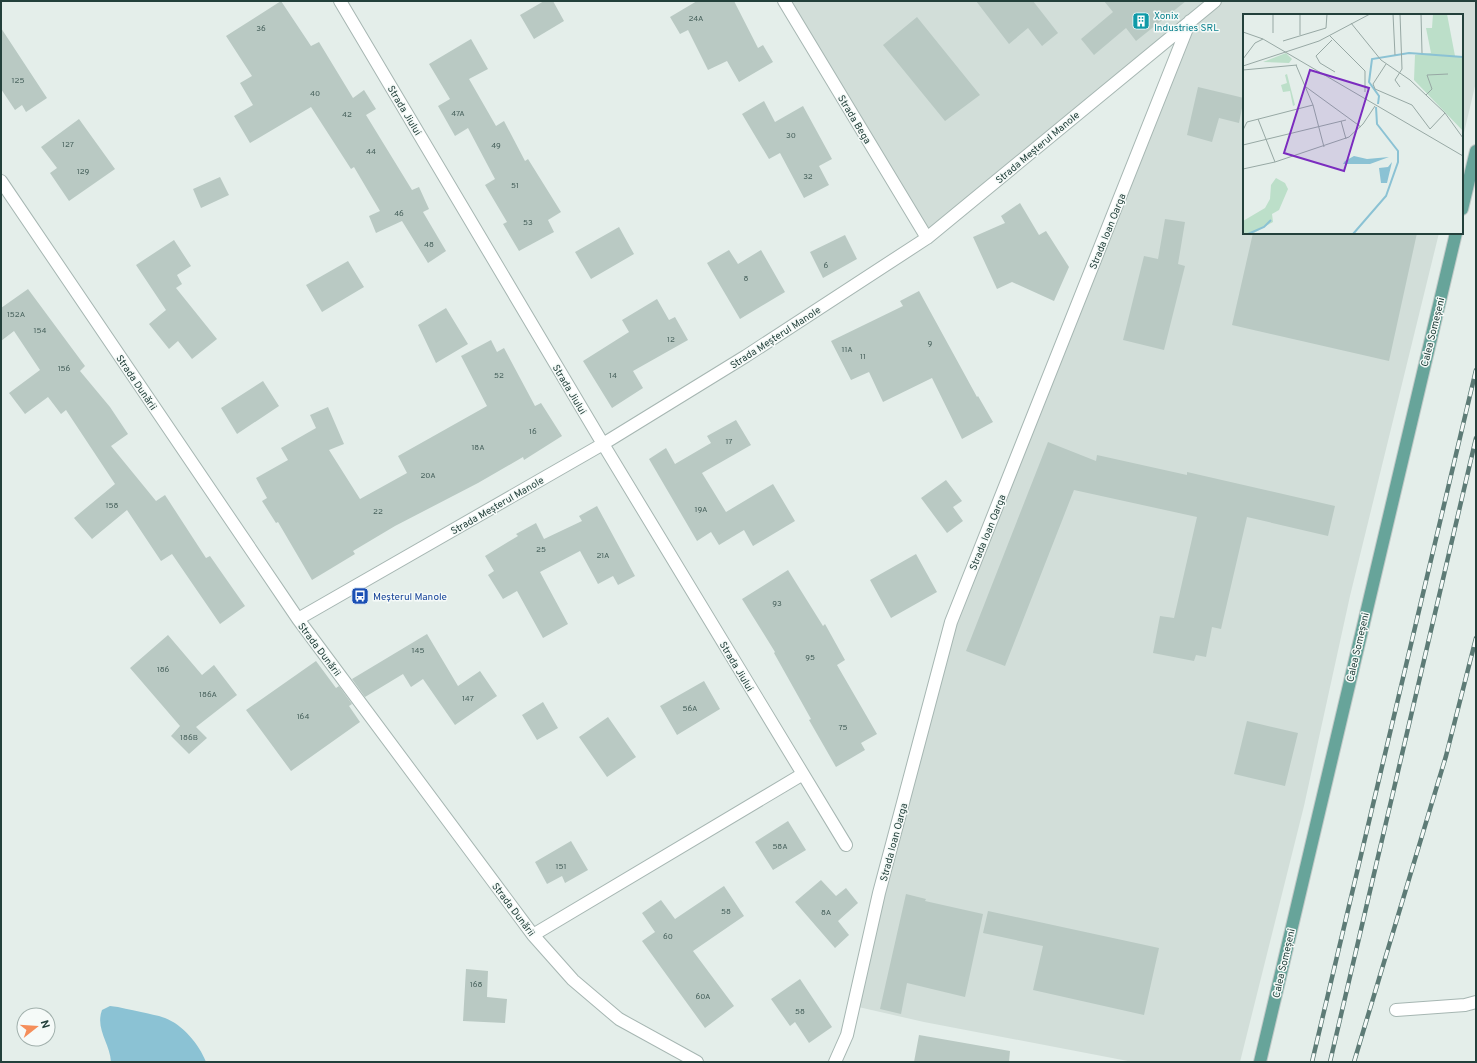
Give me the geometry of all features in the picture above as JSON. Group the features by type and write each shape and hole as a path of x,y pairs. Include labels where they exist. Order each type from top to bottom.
{"main road":[{"path":"1463,205 1476,151"},
{"name":"Calea Someșeni","path":"1260,1062 1456,234"}],"street":[{"name":"Strada Jiului","path":"340,1 603,444 846,845"},
{"name":"Strada Bega","path":"784,1 927,238"},
{"name":"Strada Meșterul Manole","path":"298,619 603,444 746,356 927,238 1215,1"},
{"name":"Strada Ioan Oarga","path":"835,1062 847,1035 879,893 951,622 1191,20"},
{"name":"Strada Dunării","path":"1,180 298,619 533,935 573,980 619,1018 698,1062"},
{"path":"533,935 803,774"},
{"path":"1396,1010 1476,1002"}],"shaded area":[{"path":"784,1 1476,1 1476,82 1463,137 1463,14 1243,14 1243,234 1439,234 1350,596 1304,806 1240,1062 1133,1062 924,1022 854,1006 951,622 1190,20 927,238"}],"water":[{"path":"110,1006 156,1015 172,1021 184,1030 195,1042 206,1062 111,1062 100,1023 102,1010"}],"building":[{"path":"281,1 311,46 319,42 353,98 364,90 376,109 366,115 412,190 419,187 429,209 423,212 446,251 428,263 402,221 376,233 369,216 380,211 354,167 351,169 311,107 250,143 234,116 253,105 240,83 252,76 226,36"},
{"path":"544,1 553,1 564,21 534,39 520,15"},
{"path":"697,1 734,1 758,48 763,45 773,62 739,82 727,61 708,70 688,30 680,34 670,17"},
{"path":"976,1 1033,1 1058,33 1042,46 1028,28 1009,44"},
{"name":"Xonix Industries SRL","path":"1104,1 1186,1 1136,41 1126,28 1094,55 1081,39 1113,12"},
{"path":"917,17 980,95 945,121 883,45"},
{"path":"1,28 47,98 26,112 22,105 15,110 1,89"},
{"path":"471,39 488,69 469,79 496,126 504,121 525,161 528,159 561,212 548,220 554,232 519,251 503,224 507,222 485,185 495,179 468,128 455,136 438,106 450,99 429,64"},
{"path":"1198,87 1243,98 1239,123 1219,118 1212,142 1187,135"},
{"path":"764,101 775,122 803,106 832,159 819,166 829,185 804,198 780,153 769,159 742,114"},
{"path":"79,119 115,169 69,201 50,173 57,168 41,147"},
{"path":"220,177 229,195 201,208 193,189"},
{"path":"1020,203 1039,235 1046,231 1069,267 1054,301 1012,282 997,289 973,237 1005,223 1001,216"},
{"path":"1165,219 1185,222 1178,264 1185,266 1164,350 1123,340 1144,256 1158,259"},
{"path":"619,227 634,254 591,279 575,252"},
{"path":"1253,234 1417,234 1389,361 1232,325"},
{"path":"845,235 857,259 823,278 810,252"},
{"path":"174,240 191,266 177,275 182,284 176,288 217,339 192,359 178,341 169,349 149,324 166,310 136,265"},
{"path":"729,250 738,264 761,250 785,292 740,319 707,263"},
{"path":"348,261 364,287 322,312 306,285"},
{"path":"28,289 85,366 80,371 110,407 128,434 111,446 156,501 165,495 206,558 210,556 245,606 220,624 172,554 161,561 127,510 92,539 74,518 115,484 66,410 61,414 48,397 25,414 9,393 40,370 14,331 1,341 1,308"},
{"path":"919,291 977,397 978,396 993,422 962,439 932,378 883,402 869,372 851,380 831,341 903,306 900,301"},
{"path":"657,299 669,320 675,317 688,340 633,371 643,388 612,408 583,361 629,332 622,320"},
{"path":"446,308 468,344 436,363 418,325"},
{"path":"491,340 497,352 504,348 535,406 541,403 562,436 524,460 523,457 478,483 395,526 353,551 355,554 312,580 278,522 276,523 262,501 267,498 256,478 288,460 281,448 316,428 310,415 328,407 344,444 329,450 360,499 407,473 398,456 487,406 461,356"},
{"path":"263,381 279,406 237,434 221,408"},
{"path":"736,420 751,445 702,473 726,512 773,484 795,521 753,546 744,530 719,545 711,532 697,541 649,459 666,448 675,464 711,443 707,436"},
{"path":"1048,442 1096,461 1097,455 1187,475 1187,472 1335,506 1328,536 1247,517 1221,629 1212,627 1206,657 1196,655 1194,661 1153,653 1160,616 1174,618 1197,517 1074,490 1005,666 966,651"},
{"path":"946,480 962,501 953,507 963,521 947,533 921,498"},
{"path":"597,506 635,576 618,585 613,576 598,584 580,551 540,572 568,624 543,638 517,591 503,599 488,575 494,571 485,556 518,536 516,534 536,523 544,539 582,521 579,516"},
{"path":"916,554 937,592 891,618 870,580"},
{"path":"788,570 823,626 825,624 845,660 837,665 877,734 861,743 865,750 836,767 809,720 811,719 774,653 775,652 742,599"},
{"path":"427,634 458,686 480,671 497,696 455,725 423,679 411,687 403,674 365,697 352,679"},
{"path":"168,635 202,675 214,665 237,695 196,727 207,738 189,754 171,736 180,726 130,668"},
{"path":"316,661 336,688 339,686 352,704 349,706 360,722 291,771 246,710"},
{"path":"704,681 720,709 677,735 660,706"},
{"path":"543,702 558,728 537,740 522,715"},
{"path":"608,717 636,757 607,777 579,737"},
{"path":"1247,721 1298,733 1285,786 1234,774"},
{"path":"788,821 806,850 773,870 755,842"},
{"path":"571,841 588,870 565,883 562,876 547,884 535,862"},
{"path":"821,880 836,896 846,888 858,903 838,921 849,935 835,948 795,902"},
{"path":"724,886 744,916 693,951 734,1006 705,1028 642,941 655,932 642,913 661,900 675,919"},
{"path":"906,894 926,899 925,901 983,914 965,997 907,983 901,1014 880,1009"},
{"path":"988,911 1159,948 1144,1015 1033,990 1043,946 983,933"},
{"path":"466,969 488,971 487,997 507,999 505,1023 463,1021"},
{"path":"800,979 832,1027 809,1043 795,1022 790,1026 771,999"},
{"path":"919,1035 1010,1051 1009,1062 914,1062"}],"railway":[{"path":"1312,1062 1476,370"},
{"path":"1330,1062 1476,438"},
{"path":"1354,1062 1446,756 1476,638"}],"place":[{"name":"Xonix Industries SRL","path":"1141,21"},
{"name":"Meșterul Manole","path":"360,596"}]}
